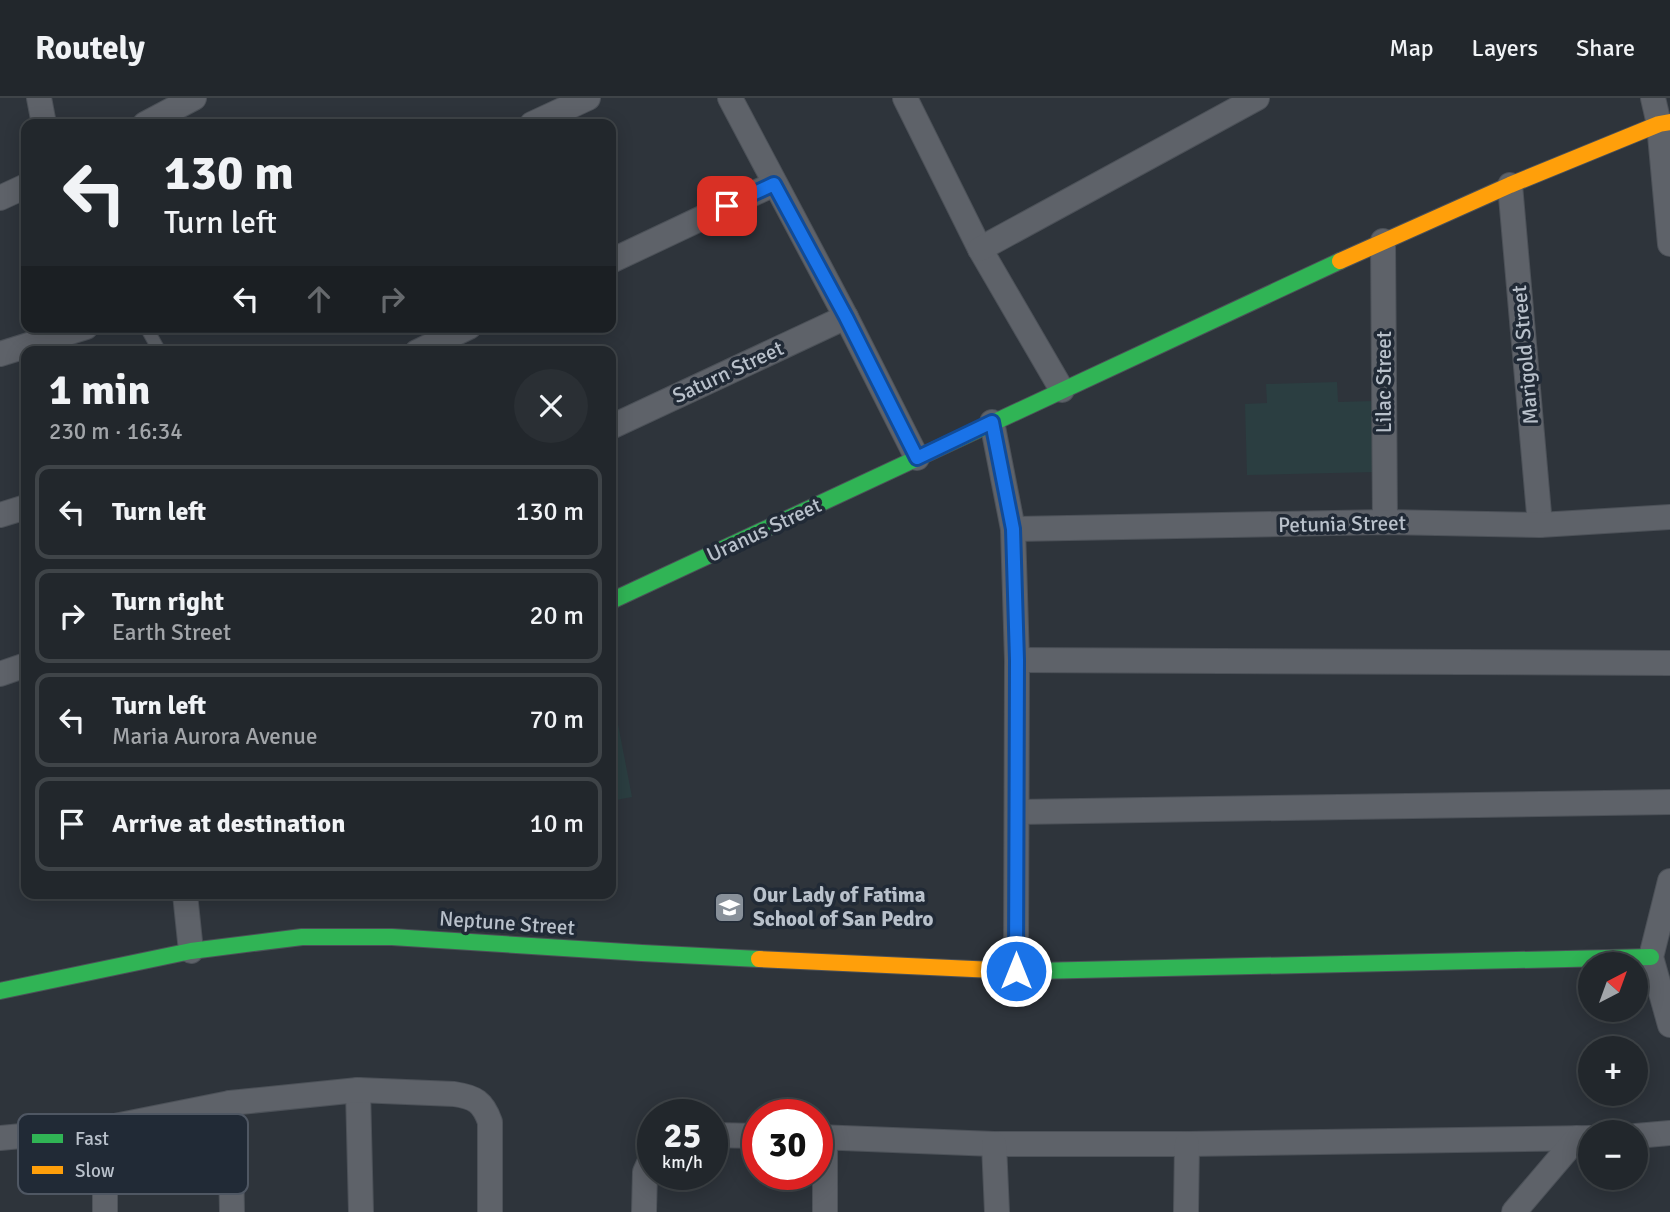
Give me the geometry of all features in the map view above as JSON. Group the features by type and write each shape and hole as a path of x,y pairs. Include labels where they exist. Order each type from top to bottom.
{"street":[{"path":"39,98 43,119"},
{"path":"154,119 194,98"},
{"path":"544,119 588,98"},
{"path":"730,98 917,458"},
{"path":"906,98 981,249 1062,390"},
{"path":"981,249 1256,98"},
{"path":"1653,98 1665,123 1670,244"},
{"name":"Uranus Street","path":"616,599 1383,241 1510,185 1665,123"},
{"path":"616,259 774,184"},
{"name":"Marigold Street","path":"1510,185 1540,525"},
{"path":"0,198 21,188"},
{"name":"Lilac Street","path":"1383,241 1385,522"},
{"name":"Saturn Street","path":"616,425 846,317"},
{"path":"28,346 68,333"},
{"path":"429,346 456,333"},
{"path":"0,355 21,348"},
{"path":"992,422 1013,529 1017,660 1016,971"},
{"path":"0,515 21,509"},
{"name":"Petunia Street","path":"1013,529 1385,522 1540,525 1670,517"},
{"path":"1017,660 1670,663"},
{"path":"0,674 21,667"},
{"path":"1017,812 1670,802"},
{"path":"1670,881 1651,957 1670,1025"},
{"path":"186,899 191,951"},
{"name":"Neptune Street","path":"0,991 191,951 302,937 392,937 642,953 1016,971 1651,957"},
{"path":"358,1090 361,1212"},
{"path":"175,1114 230,1103 358,1090 467,1096 478,1102 486,1111 490,1122 490,1212"},
{"path":"230,1103 230,1114"},
{"path":"1648,1135 1670,1133"},
{"path":"0,1138 18,1136"},
{"path":"833,1137 994,1144 1578,1138"},
{"path":"994,1144 997,1212"},
{"path":"1186,1212 1187,1144"},
{"path":"1514,1212 1578,1144"},
{"path":"644,1212 645,1190"},
{"path":"824,1190 825,1212"},
{"path":"105,1194 105,1212"},
{"path":"232,1194 232,1212"}],"shaded area":[{"path":"1337,382 1338,402 1373,401 1375,472 1247,475 1245,404 1267,403 1266,384"},
{"path":"616,719 632,797 616,800"}],"traffic: fast":[{"path":"616,599 1340,261"},
{"path":"0,991 191,951 302,937 392,937 759,959"},
{"path":"1035,971 1651,957"}],"traffic: slow":[{"path":"1340,261 1510,185 1659,124 1670,122"},
{"path":"759,959 1035,971"}],"place":[{"name":"Our Lady of Fatima School of San Pedro","path":"730,907"}],"route":[{"path":"727,206 774,184 846,317 917,458 992,422 1013,529 1017,660 1016,971"}]}
